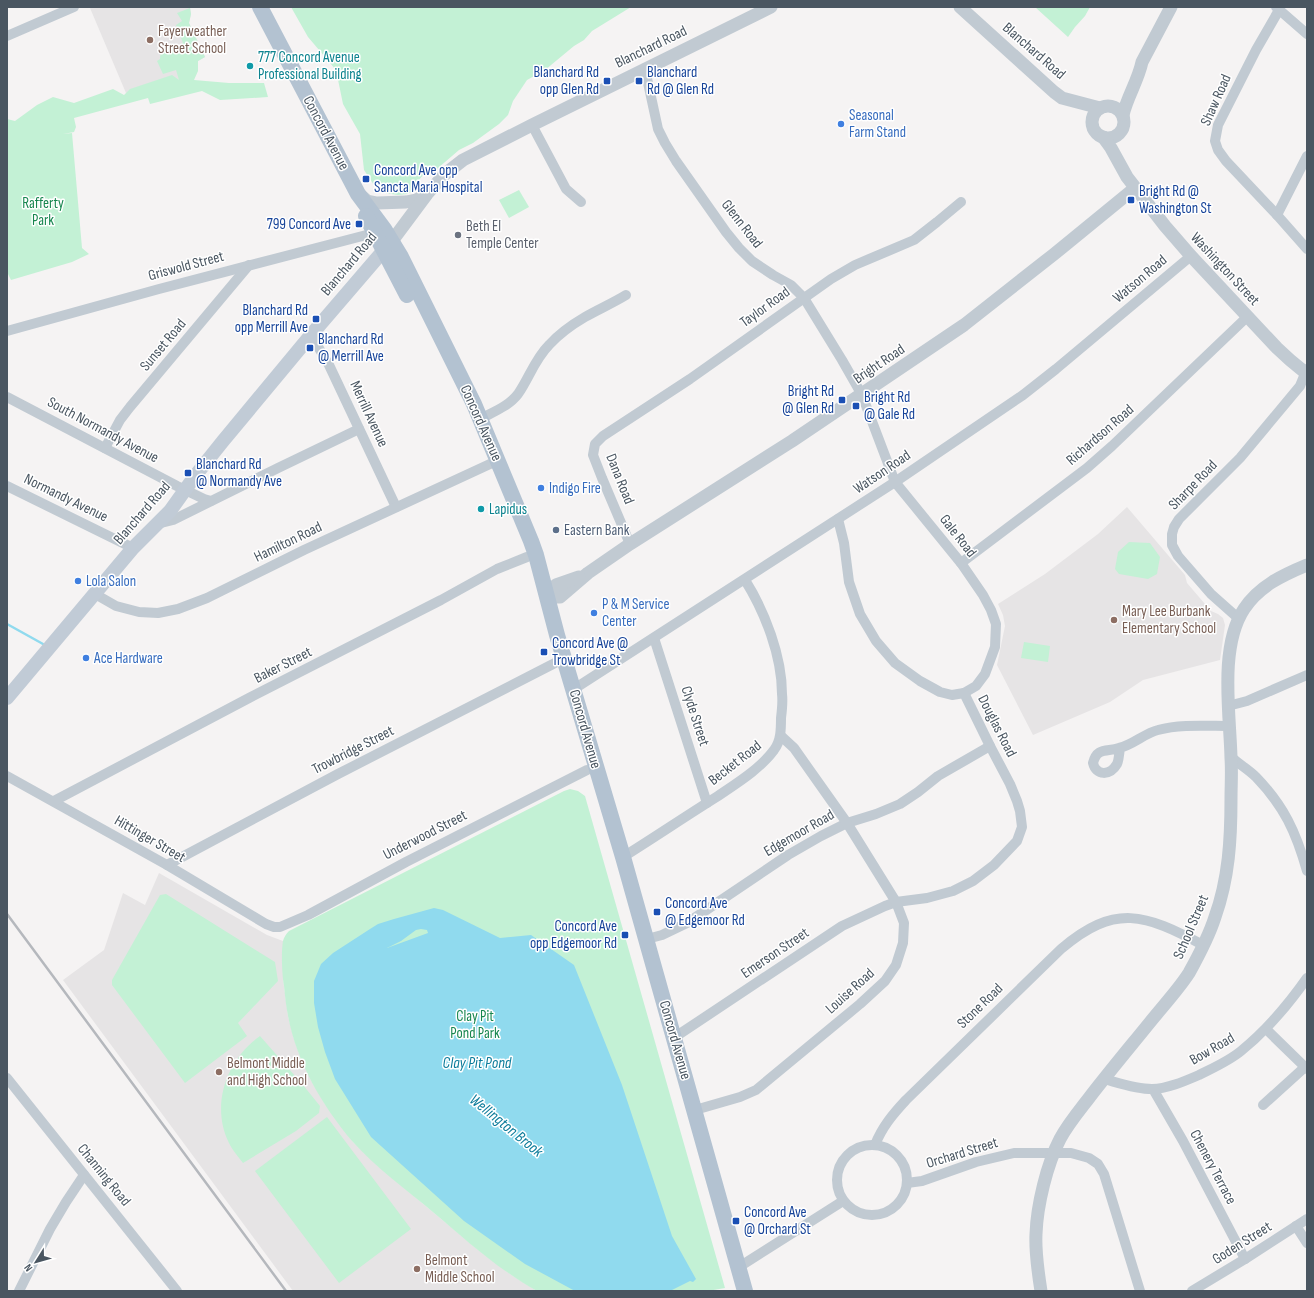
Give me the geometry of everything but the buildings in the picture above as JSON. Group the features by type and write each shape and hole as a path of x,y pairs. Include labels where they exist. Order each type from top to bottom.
{"main road":[{"name":"Concord Avenue","path":"260,7 358,194 374,233 388,246 462,380 480,419 531,556 690,1112 735,1291"},
{"name":"Concord Avenue","path":"358,194 377,218 388,246 454,384 531,556"},
{"name":"Blanchard Road","path":"7,698 133,548 170,511 199,470 311,335 388,246"},
{"name":"Concord Avenue","path":"690,1112 746,1291"}],"street":[{"path":"7,36 74,7"},
{"name":"Blanchard Road","path":"388,246 427,194 445,174 463,160 771,7"},
{"name":"Blanchard Road","path":"960,7 1062,98 1105,107"},
{"path":"1142,62 1137,66 1120,96 1093,116 1092,126 1094,131 1103,137 1108,138 1118,135 1124,126 1123,115 1125,105 1140,72 1142,62 1171,7"},
{"path":"1278,9 1307,34"},
{"name":"Shaw Road","path":"1278,9 1218,125 1215,141 1218,150 1226,161 1307,249"},
{"name":"Glenn Road","path":"645,69 658,129 676,161 739,248 752,261 791,285 804,298 862,395"},
{"name":"Blanchard Road","path":"1072,100 1087,112 1092,121"},
{"path":"1105,107 1120,110 1123,115"},
{"path":"532,125 566,189 581,202"},
{"name":"Washington Street","path":"1118,135 1119,145 1131,183"},
{"name":"Washington Street","path":"1103,137 1112,148 1131,183 1165,226 1247,316 1290,360 1306,372"},
{"path":"1277,215 1307,156"},
{"name":"Bright Road","path":"543,599 556,585 588,574 630,544 862,395 964,325 1053,256 1131,183"},
{"path":"358,194 367,201 377,203 406,202 416,200 427,194"},
{"name":"Taylor Road","path":"594,448 595,444 603,436 690,379 831,279 855,265 914,240 961,202"},
{"name":"Griswold Street","path":"7,331 249,265 374,233"},
{"name":"Watson Road","path":"570,692 895,482 1023,395 1191,256"},
{"name":"Sunset Road","path":"105,448 120,420 130,407 249,265"},
{"path":"480,419 508,403 518,394 539,357 549,345 585,317 626,295"},
{"name":"Richardson Road","path":"961,563 1097,460 1247,316"},
{"name":"Merrill Avenue","path":"311,335 329,365 396,507"},
{"name":"Sharpe Road","path":"1238,618 1212,594 1178,556 1172,545 1172,534 1174,527 1179,520 1240,458 1300,386 1306,372"},
{"name":"Gale Road","path":"862,395 895,482 961,563 983,595 996,624 995,647 985,674 976,686 964,693"},
{"name":"South Normandy Avenue","path":"7,397 185,490 211,500"},
{"path":"156,524 174,520 211,500 359,429"},
{"name":"Dana Road","path":"594,448 593,455 630,544"},
{"name":"Hamilton Road","path":"95,594 116,606 138,612 158,614 178,609 207,598 304,550 490,464"},
{"name":"Normandy Avenue","path":"7,486 133,548"},
{"name":"Douglas Road","path":"838,519 844,543 850,582 860,614 876,641 895,663 940,692 952,695 964,693 1010,784 1020,811 1022,827 1016,841 994,865 973,881 953,891 927,898 896,902"},
{"name":"Baker Street","path":"54,801 249,698 441,600 497,569 531,556"},
{"name":"School Street","path":"1041,1291 1035,1236 1038,1212 1054,1152 1070,1123 1188,974 1215,918 1226,874 1231,834 1232,757 1228,706 1229,652 1238,618 1255,594 1265,586 1307,565"},
{"name":"Becket Road","path":"619,860 738,782 764,762 775,749 781,736 782,693 779,665 762,611 757,599 745,580"},
{"name":"Clyde Street","path":"654,638 707,803"},
{"name":"Trowbridge Street","path":"167,865 338,774 560,661"},
{"path":"1228,706 1247,701 1307,675"},
{"path":"1120,748 1158,730 1191,726 1229,726"},
{"name":"Louise Road","path":"690,1112 740,1097 756,1090 860,1004 885,981 896,965 903,943 904,923 896,902 847,823 794,748 781,736"},
{"name":"Edgemoor Road","path":"642,940 662,934 687,923 788,855 847,823 876,814 900,804 938,776 990,746"},
{"path":"1232,757 1255,776 1276,800 1291,825 1301,849 1307,871"},
{"name":"Underwood Street","path":"277,928 308,915 406,862 592,768"},
{"name":"Hittinger Street","path":"7,776 167,865 266,924 277,928"},
{"name":"Emerson Street","path":"670,1040 842,926 879,908 896,902"},
{"name":"Stone Road","path":"875,1145 881,1131 891,1116 906,1100 1061,949 1089,928 1118,918 1148,920 1171,928 1203,945"},
{"name":"Bow Road","path":"1104,1079 1137,1087 1153,1089 1190,1079 1241,1051 1266,1029 1286,1008 1307,978"},
{"path":"1263,1105 1306,1068 1266,1029"},
{"name":"Channing Road","path":"7,1078 177,1291"},
{"name":"Chenery Terrace","path":"1153,1089 1245,1259"},
{"path":"868,1145 875,1145 888,1149 899,1158 904,1164 907,1173 907,1183 905,1194 895,1207 886,1213 874,1216 860,1214 849,1208 839,1195 836,1183 840,1164 847,1154 853,1150 868,1145"},
{"name":"Orchard Street","path":"907,1183 922,1181 976,1162 1014,1153 1070,1153 1089,1158 1098,1164 1104,1174 1140,1291"},
{"path":"19,1291 50,1229 84,1175"},
{"path":"739,1267 843,1201"},
{"name":"Goden Street","path":"1192,1291 1307,1219"},
{"path":"1296,1226 1307,1243"}],"shaded area":[{"name":"Fayerweather Street School","path":"190,7 191,14 189,23 205,57 198,61 198,71 170,85 126,93 90,8"},
{"name":"Mary Lee Burbank Elementary School","path":"1127,507 1185,575 1187,583 1211,611 1223,618 1225,625 1220,660 1143,680 1110,702 1033,735 997,665 1005,626 1003,615 998,604 1045,574 1098,534"},
{"name":"Belmont Middle and High School","path":"159,873 267,935 283,941 283,979 288,1016 294,1039 302,1062 312,1082 338,1122 353,1142 378,1166 477,1249 510,1274 537,1291 293,1291 63,980 104,950 123,893 145,905"}],"green space":[{"path":"291,7 631,7 592,31 584,40 574,46 545,70 527,80 513,101 508,115 499,124 473,143 459,150 431,174 424,174 418,181 420,186 415,190 407,194 398,195 385,193 376,188 364,170 360,134 343,104 336,70 308,37"},
{"path":"1035,7 1090,7 1085,16 1068,37"},
{"name":"Rafferty Park","path":"190,8 191,14 189,23 205,57 198,61 198,71 194,80 229,83 264,83 268,97 220,100 202,91 150,104 148,98 74,118 76,127 74,132 63,134 72,133 82,248 89,254 72,262 11,280 7,272 7,119 15,121 37,105 53,97 74,103 113,89 124,95 130,89 172,75 179,80 176,70 163,74 157,61 160,59 161,49 171,44 175,48 183,43 176,25 182,21 177,13"},
{"path":"519,190 529,207 509,218 499,200"},
{"path":"1129,542 1150,543 1160,557 1157,574 1148,579 1119,574 1115,569 1118,552"},
{"path":"1024,642 1050,646 1048,662 1021,658"},
{"name":"Clay Pit Pond","path":"570,789 578,791 585,796 725,1288 708,1291 537,1291 523,1283 484,1255 361,1151 341,1127 312,1083 304,1067 292,1033 286,1005 282,964 283,941 289,931"},
{"path":"166,894 275,962 278,981 238,1023 247,1036 185,1083 112,985 112,980 160,895"},
{"path":"260,1036 320,1106 319,1113 296,1131 243,1163 230,1146 224,1128 221,1113 222,1099 225,1084 231,1070 248,1046"},
{"path":"327,1117 411,1229 339,1283 255,1171"}],"water":[{"name":"Clay Pit Pond","path":"434,908 443,910 500,938 531,935 574,965 622,1085 672,1236 696,1279 693,1282 690,1281 670,1291 575,1291 525,1264 464,1221 371,1137 335,1079 325,1052 318,1027 314,1003 314,981 321,964 333,953 378,924","holes":["416,930 427,930 428,933 387,948 401,941"]}],"waterway":[{"name":"Wellington Brook","path":"7,624 43,644"}],"railway":[{"path":"7,914 286,1291"}],"place":[{"name":"Fayerweather Street School","path":"150,40"},
{"name":"777 Concord Avenue Professional Building","path":"250,66"},
{"name":"Blanchard Rd opp Glen Rd","path":"607,81"},
{"name":"Blanchard Rd @ Glen Rd","path":"639,81"},
{"name":"Seasonal Farm Stand","path":"841,124"},
{"name":"Concord Ave opp Sancta Maria Hospital","path":"366,179"},
{"name":"Bright Rd @ Washington St","path":"1131,200"},
{"name":"799 Concord Ave","path":"359,224"},
{"name":"Beth El Temple Center","path":"458,235"},
{"name":"Blanchard Rd opp Merrill Ave","path":"316,319"},
{"name":"Blanchard Rd @ Merrill Ave","path":"310,348"},
{"name":"Bright Rd @ Glen Rd","path":"842,400"},
{"name":"Bright Rd @ Gale Rd","path":"856,406"},
{"name":"Blanchard Rd @ Normandy Ave","path":"188,473"},
{"name":"Indigo Fire","path":"541,488"},
{"name":"Lapidus","path":"481,509"},
{"name":"Eastern Bank","path":"556,530"},
{"name":"Lola Salon","path":"78,581"},
{"name":"P & M Service Center","path":"594,613"},
{"name":"Mary Lee Burbank Elementary School","path":"1114,620"},
{"name":"Concord Ave @ Trowbridge St","path":"544,652"},
{"name":"Ace Hardware","path":"86,658"},
{"name":"Concord Ave @ Edgemoor Rd","path":"657,912"},
{"name":"Concord Ave opp Edgemoor Rd","path":"625,935"},
{"name":"Belmont Middle and High School","path":"219,1072"},
{"name":"Concord Ave @ Orchard St","path":"736,1221"},
{"name":"Belmont Middle School","path":"417,1269"}],"park label":[{"name":"Clay Pit Pond Park","path":"475,1024"}]}
